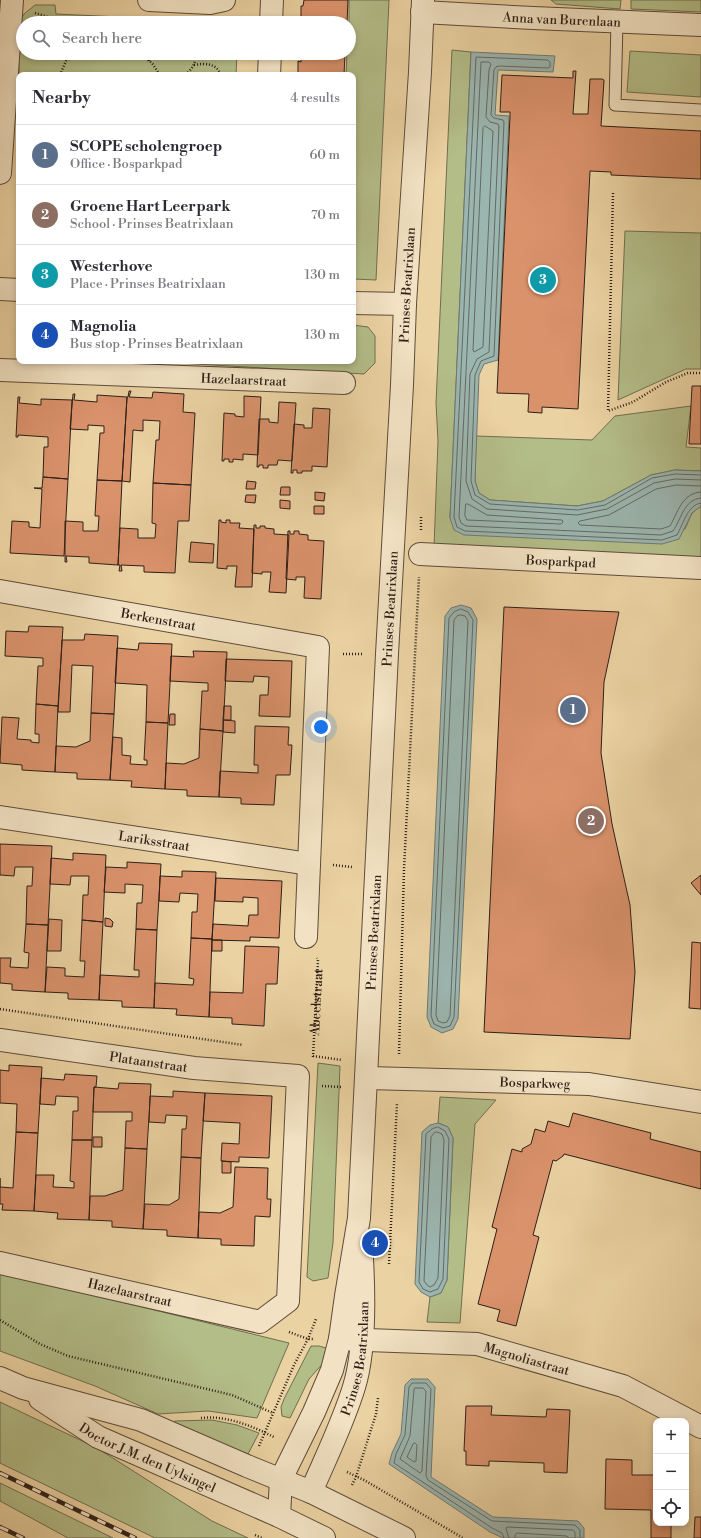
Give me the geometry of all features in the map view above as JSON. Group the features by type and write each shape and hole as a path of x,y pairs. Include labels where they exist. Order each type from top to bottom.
{"street":[{"path":"0,173 12,0"},
{"path":"149,0 210,3 224,0"},
{"path":"271,16 272,0"},
{"name":"Anna van Burenlaan","path":"423,6 533,18 701,25"},
{"name":"Prinses Beatrixlaan","path":"311,1492 343,1419 354,1386 351,1340 363,1276 359,1218 367,1078 386,654 423,6"},
{"path":"269,72 270,60"},
{"path":"0,289 16,290"},
{"path":"356,303 405,304"},
{"name":"Hazelaarstraat","path":"0,370 344,383"},
{"name":"Bosparkpad","path":"420,554 701,568"},
{"name":"Berkenstraat","path":"0,591 318,647 309,864"},
{"name":"Lariksstraat","path":"0,816 309,864"},
{"path":"306,937 309,864"},
{"name":"Plataanstraat","path":"0,1040 194,1068 308,1075"},
{"name":"Hazelaarstraat","path":"0,1263 260,1322 288,1300 308,1075"},
{"name":"Bosparkweg","path":"367,1078 589,1084 701,1102"},
{"name":"Prinses Beatrixlaan","path":"281,1479 332,1370 351,1340"},
{"name":"Magnoliastraat","path":"351,1340 477,1344 623,1386 701,1427"},
{"name":"Doctor J.M. den Uylsingel","path":"0,1378 23,1388 141,1420 311,1492 404,1538"},
{"name":"Doctor J.M. den Uylsingel","path":"23,1388 98,1437 279,1516 324,1538"},
{"path":"279,1516 281,1479"},
{"path":"279,1516 311,1492"}],"lane":[{"path":"617,21 615,105 701,110"}],"path":[{"path":"188,72 194,65 195,60"},
{"path":"61,72 66,61"},
{"path":"148,61 157,72"},
{"path":"194,65 204,63 213,65 220,72"},
{"path":"613,193 608,411 633,402 666,382 688,373 701,373"},
{"name":"Abeelstraat","path":"306,937 318,960 313,1056 308,1075"},
{"path":"0,1009 251,1046"},
{"path":"306,1054 348,1061"},
{"path":"308,1075 346,1088"},
{"path":"0,1320 40,1344 68,1356 232,1395 274,1412"},
{"path":"265,1433 294,1365 308,1339"}],"green space":[{"path":"349,0 389,0 376,280 356,279 356,72 346,72 347,60 356,60 356,16 349,16"},
{"path":"551,0 621,0 620,9 556,4"},
{"path":"631,0 701,0 701,12 631,9"},
{"path":"35,5 55,5 56,14 98,16 23,16"},
{"path":"452,50 471,52 450,518 685,529 692,513 701,506 701,562 434,548 438,441 436,403"},
{"path":"630,51 701,55 701,97 627,92"},
{"path":"19,60 237,60 236,72 19,72"},
{"path":"625,231 701,233 701,369 686,369 618,400"},
{"path":"356,325 368,327 375,336 375,363 364,374 196,364 356,364"},
{"path":"691,406 686,447 701,448 701,471 675,470 651,475 603,501 577,506 490,500 479,493 475,481 476,436 592,440 615,416"},
{"path":"318,1063 340,1066 333,1243 328,1278 313,1281 307,1277"},
{"path":"440,1097 496,1100 475,1124 460,1323 427,1322 430,1297 441,1293 447,1280 453,1138 448,1127 438,1123"},
{"path":"0,1274 53,1285 289,1343 257,1418 208,1411 158,1414 95,1386 0,1351"},
{"path":"311,1346 326,1348 328,1353 325,1361 309,1379 290,1418 282,1416 281,1407 284,1399"},
{"path":"0,1402 97,1448 212,1521 248,1538 155,1538 0,1463"},
{"path":"212,1420 237,1425 259,1433 248,1454 173,1427 175,1421"},
{"path":"0,1483 113,1538 68,1538 0,1501"}],"water":[{"path":"471,52 555,56 553,72 498,70 495,115 509,116 498,360 484,364 479,375 475,481 479,493 490,500 577,506 603,501 651,475 675,470 701,471 701,506 692,513 679,539 662,544 464,535 454,530 450,518"},
{"path":"461,605 471,608 477,619 458,1019 453,1029 442,1033 431,1027 427,1017 445,616 451,608"},
{"path":"438,1123 448,1127 453,1138 447,1280 441,1293 430,1297 421,1292 415,1284 422,1132 430,1125"},
{"path":"411,1379 428,1379 435,1387 431,1477 493,1517 578,1521 584,1528 584,1538 503,1538 490,1532 389,1464 392,1453 401,1434 405,1385"}],"building":[{"path":"304,0 348,0 347,16 301,16 301,6 303,6"},
{"path":"301,60 345,60 344,72 298,72 298,61 301,62"},
{"path":"573,71 576,71 573,114 588,114 590,79 602,79 604,81 601,126 701,131 701,179 611,175 611,172 590,171 578,409 542,407 542,413 528,412 529,394 497,393 510,116 510,112 500,112 502,75 573,78"},
{"path":"692,386 701,386 701,444 689,444"},
{"path":"129,391 131,391 129,397 152,398 153,392 184,394 183,412 195,413 191,485 153,483 156,440 159,440 160,421 143,420 143,431 133,430 130,482 122,481 127,397"},
{"path":"73,394 75,394 74,400 97,402 97,395 127,397 122,481 97,480 100,433 104,433 104,426 88,425 88,430 70,429"},
{"path":"244,396 261,397 258,455 243,454 243,460 233,459 233,462 229,462 229,459 224,459 224,461 222,461 224,413 244,417"},
{"path":"18,397 20,397 19,403 41,405 41,399 72,400 68,479 43,477 44,447 48,447 48,437 18,435 18,437 16,437"},
{"path":"279,402 296,403 292,461 278,460 277,465 268,465 268,468 263,468 263,465 259,465 259,467 257,467 259,419 269,419 269,422 278,423"},
{"path":"313,408 330,409 327,467 312,466 312,471 302,471 302,473 297,473 297,470 293,470 293,473 291,473 294,424 304,425 304,428 312,428"},
{"path":"43,477 68,479 64,556 10,553 12,521 29,522 29,527 40,528 42,489 34,488 42,488"},
{"path":"97,480 122,481 118,565 89,563 89,557 66,556 67,562 65,562 65,521 83,522 83,531 98,531 99,516 95,516"},
{"path":"247,481 256,482 255,489 246,489"},
{"path":"153,483 191,485 189,521 178,521 175,573 144,572 144,566 121,565 122,571 119,571 120,528 138,529 138,538 155,538 156,524 152,523"},
{"path":"281,487 290,487 290,495 280,495"},
{"path":"315,492 325,493 324,501 315,500"},
{"path":"246,495 256,495 255,503 245,502"},
{"path":"280,500 290,501 290,509 280,508"},
{"path":"314,506 324,506 324,514 314,514"},
{"path":"219,520 226,523 226,520 230,520 230,523 240,523 239,528 254,529 252,587 235,587 237,566 227,566 227,569 217,568"},
{"path":"254,525 256,525 256,528 265,526 265,528 274,529 274,534 289,535 286,593 269,592 271,572 262,572 262,574 252,573"},
{"path":"288,531 290,531 290,534 294,534 294,531 299,531 299,534 308,535 308,540 324,541 321,599 304,598 305,577 296,577 296,580 286,579"},
{"path":"191,542 214,544 213,563 189,562"},
{"path":"504,607 619,612 604,682 601,753 612,824 630,905 635,972 630,1039 484,1032"},
{"path":"29,626 63,627 58,706 36,704 38,666 43,666 43,658 5,656 6,631 28,632"},
{"path":"85,634 118,636 114,714 91,713 93,666 72,665 70,712 58,712 62,640 84,640"},
{"path":"139,643 172,644 168,723 146,722 147,685 115,683 117,648 138,650"},
{"path":"193,651 227,652 223,731 200,729 202,691 208,691 208,683 170,681 171,656 194,657"},
{"path":"226,659 292,661 290,717 259,716 260,695 268,695 269,677 254,676 253,682 225,681"},
{"path":"36,704 58,706 55,772 22,770 22,765 0,763 2,717 19,718 17,739 31,740 31,742 39,743 39,734 35,734"},
{"path":"224,706 231,706 231,720 223,720"},
{"path":"91,713 114,714 110,780 77,779 77,773 55,772 56,746 76,747 90,741"},
{"path":"170,714 175,714 175,725 169,725"},
{"path":"223,720 235,721 235,733 223,732"},
{"path":"146,722 168,723 165,789 131,787 132,781 110,780 113,737 122,738 122,755 131,756 130,764 147,765 147,760 144,760"},
{"path":"255,726 289,727 288,745 292,745 290,775 276,775 274,805 241,804 241,798 219,797 220,771 258,773 258,765 254,765"},
{"path":"200,729 223,731 219,797 187,796 187,790 165,789 166,763 184,764 199,758"},
{"path":"0,844 52,846 48,925 26,924 27,886 32,886 33,867 15,867 14,876 0,875"},
{"path":"73,853 106,855 103,922 82,920 83,895 88,895 89,876 71,876 70,885 50,884 51,858 73,860"},
{"path":"127,862 161,864 157,930 136,929 137,903 142,903 143,885 125,884 125,893 104,892 106,867 127,868"},
{"path":"182,871 216,872 212,939 191,938 192,912 197,912 198,894 180,893 179,902 159,901 160,876 182,877"},
{"path":"701,875 701,895 691,883"},
{"path":"216,878 282,881 279,938 250,937 250,941 212,940 213,924 248,926 249,915 258,915 258,898 243,897 243,902 215,901"},
{"path":"105,918 110,919 113,922 112,927 105,926"},
{"path":"49,919 62,920 61,951 47,951"},
{"path":"82,920 103,922 99,1000 68,999 68,993 45,992 47,967 65,968 65,976 84,977 85,961 80,961"},
{"path":"26,924 48,925 45,992 12,990 12,984 0,983 0,958 11,958 10,967 28,968 29,953 24,952"},
{"path":"136,929 157,930 154,1008 122,1007 122,1001 99,1000 100,975 139,977 139,970 134,970"},
{"path":"191,938 212,939 209,1017 176,1015 177,1009 154,1008 155,983 193,985 194,979 189,978"},
{"path":"212,940 222,940 222,951 212,951"},
{"path":"692,942 701,943 701,1009 689,1008"},
{"path":"245,946 279,947 277,984 266,984 264,1026 232,1024 232,1018 209,1017 210,992 243,993"},
{"path":"9,1065 42,1067 38,1133 16,1132 17,1104 0,1103 0,1070 9,1071"},
{"path":"65,1074 97,1076 96,1087 94,1087 92,1140 72,1140 73,1111 78,1111 78,1097 56,1096 55,1105 40,1104 41,1078 64,1080"},
{"path":"119,1083 151,1084 147,1149 125,1148 126,1121 132,1121 132,1112 93,1112 94,1087 118,1089"},
{"path":"173,1091 205,1093 201,1158 181,1157 182,1129 186,1129 187,1116 166,1115 165,1123 149,1122 150,1096 173,1097"},
{"path":"205,1093 272,1096 269,1158 239,1157 239,1162 221,1161 222,1143 239,1144 240,1123 203,1121"},
{"path":"573,1113 651,1133 650,1139 701,1152 701,1189 564,1154 556,1161 553,1160 533,1235 539,1237 516,1326 497,1321 500,1310 478,1304 497,1229 492,1227 512,1149 522,1152 522,1149 531,1144 535,1129 545,1132 548,1121 569,1127"},
{"path":"16,1132 38,1133 34,1211 2,1210 3,1204 0,1204 0,1187 13,1188"},
{"path":"93,1137 102,1137 102,1147 93,1147"},
{"path":"72,1140 92,1140 89,1220 57,1219 58,1213 34,1211 36,1175 54,1175 53,1187 74,1188 74,1182 70,1181"},
{"path":"125,1148 147,1149 143,1229 112,1227 112,1221 89,1220 90,1196 105,1196 123,1190"},
{"path":"181,1157 201,1158 198,1238 167,1236 167,1230 143,1229 145,1204 169,1205 179,1199"},
{"path":"222,1161 231,1162 231,1173 222,1173"},
{"path":"235,1167 268,1168 267,1199 271,1199 270,1217 255,1216 254,1246 221,1245 221,1239 198,1238 199,1212 220,1213 233,1207"},
{"path":"466,1406 492,1406 491,1415 546,1417 547,1409 570,1410 567,1473 544,1472 544,1463 489,1461 489,1466 466,1465 466,1451 464,1451"},
{"path":"606,1459 632,1460 632,1475 653,1475 653,1526 671,1526 671,1538 651,1538 651,1510 605,1509"},
{"path":"695,1517 701,1517 701,1538 694,1538"}],"railway":[{"path":"0,1473 135,1538"},
{"path":"0,1527 23,1538"}],"place":[{"name":"Westerhove","path":"543,280"},
{"name":"SCOPE scholengroep","path":"573,710"},
{"name":"Groene Hart Leerpark","path":"591,821"},
{"name":"Magnolia","path":"375,1243"}]}
